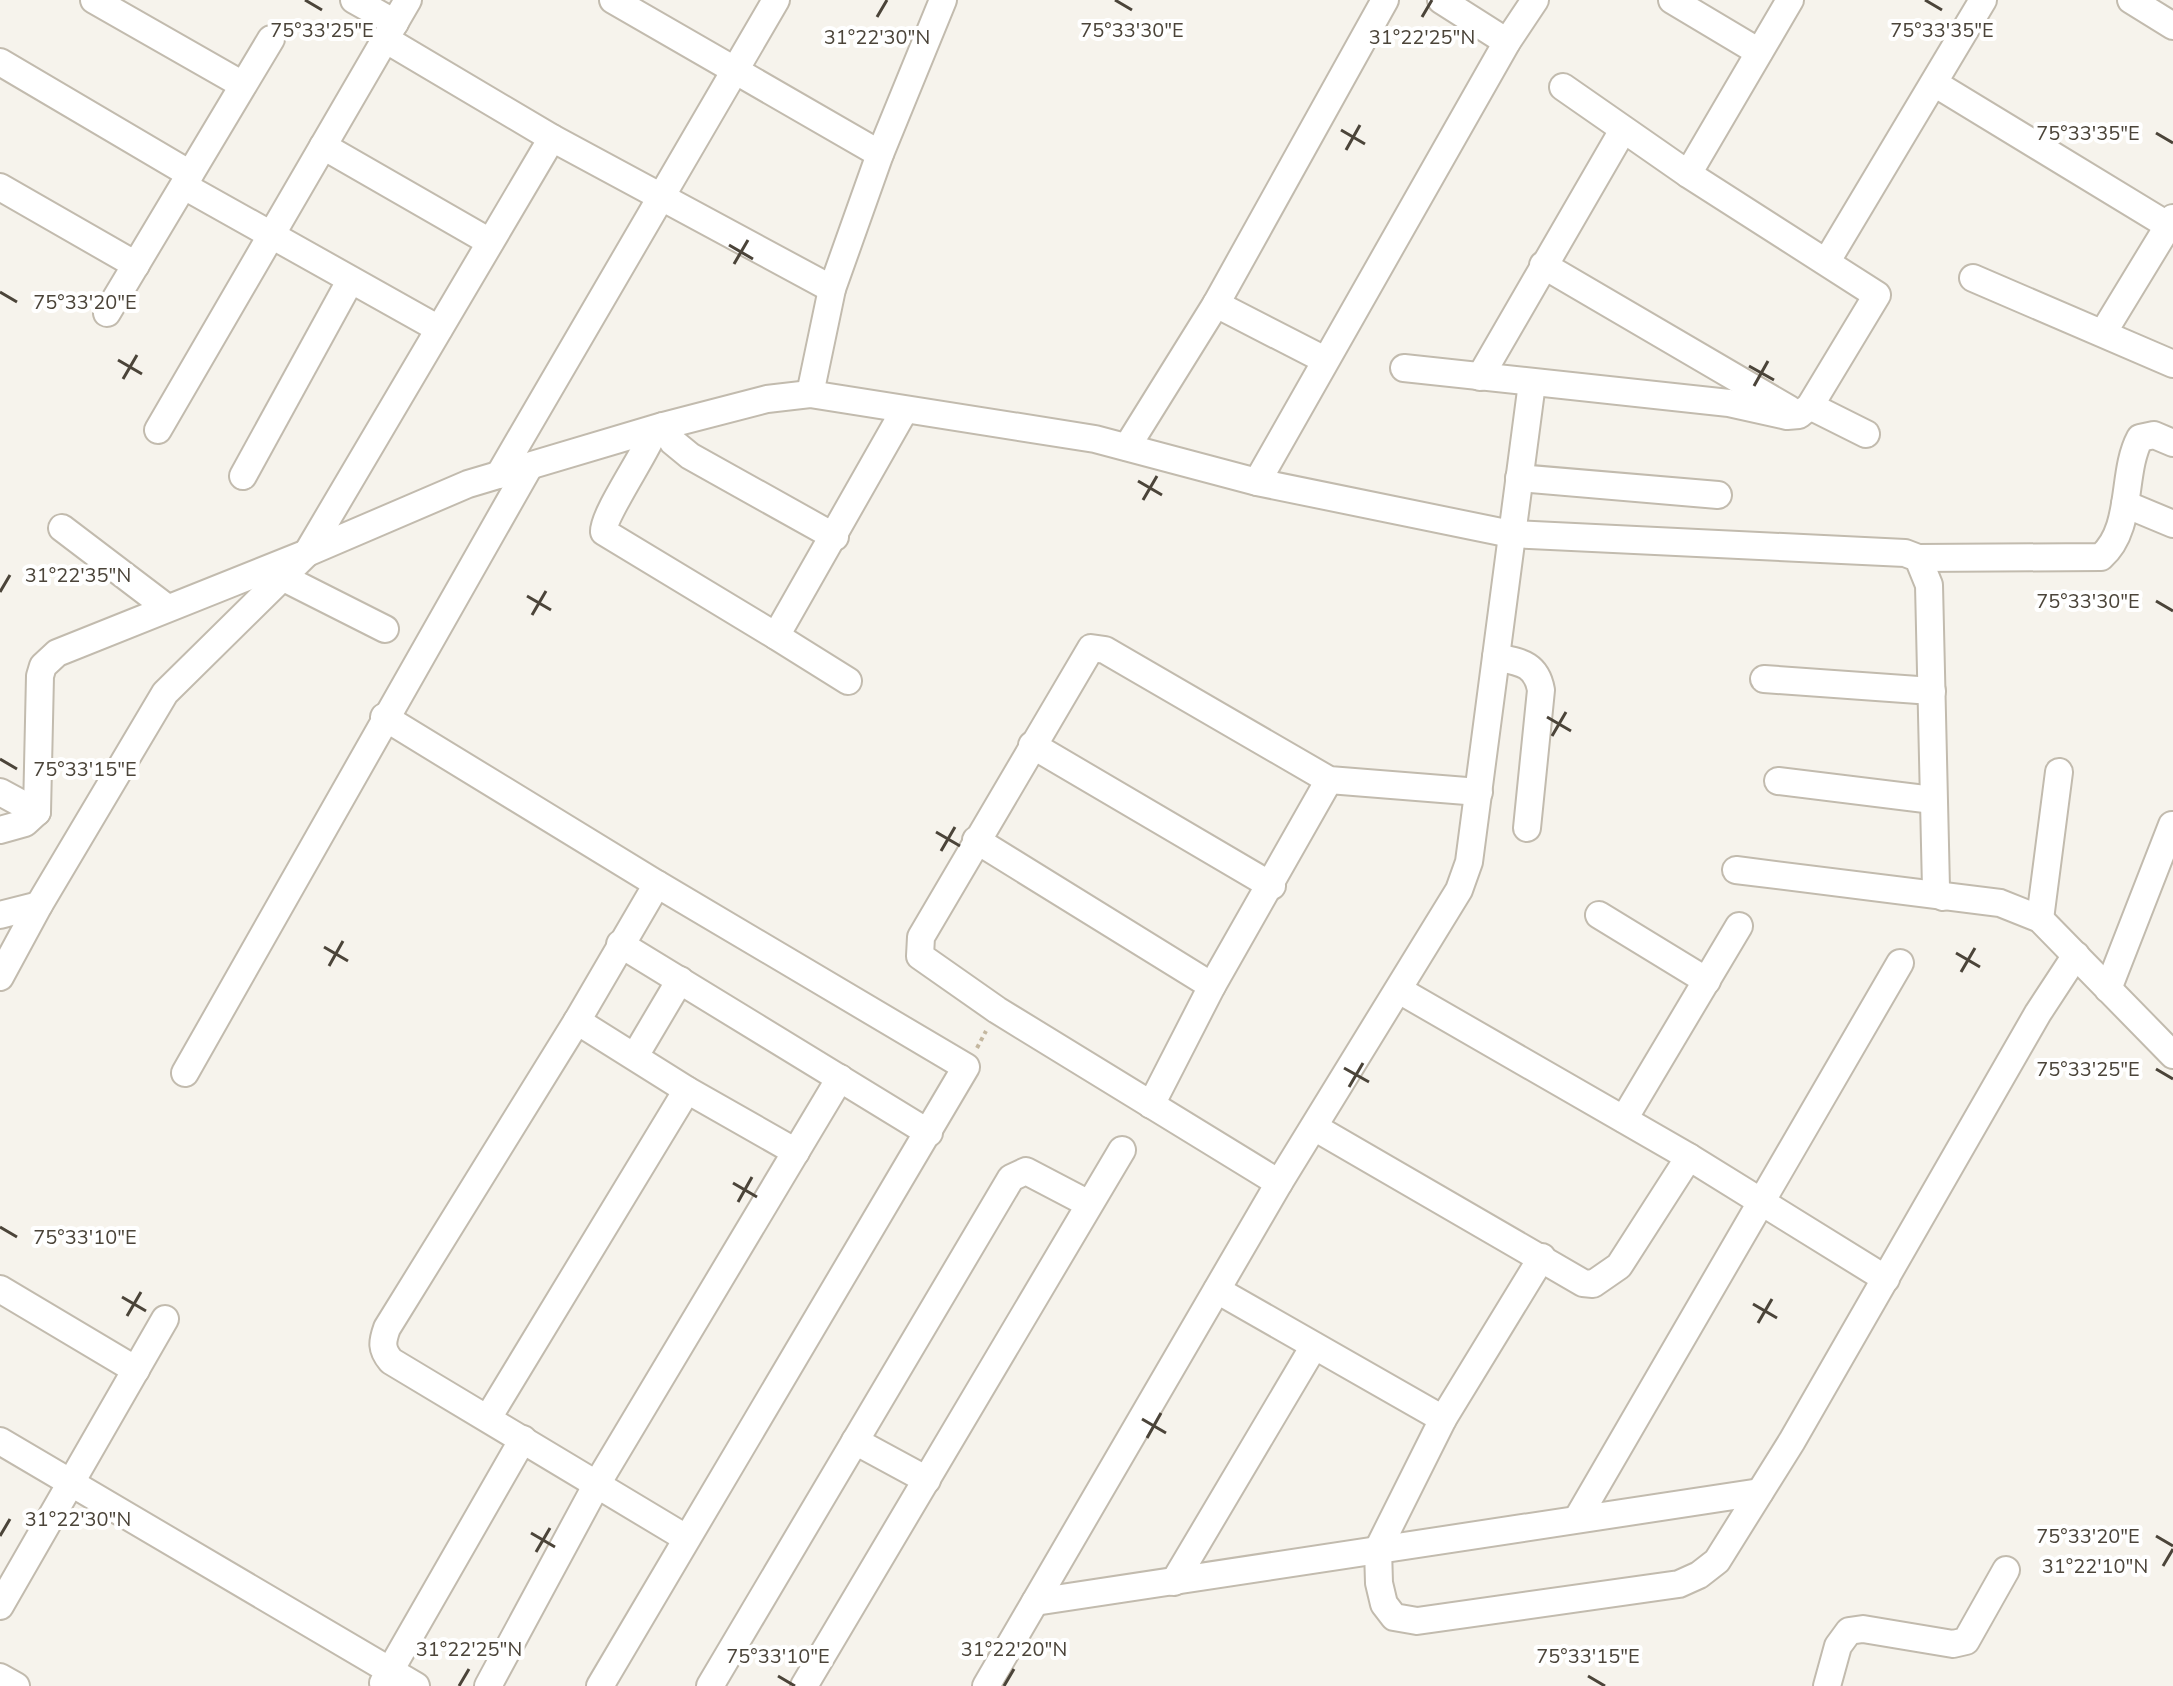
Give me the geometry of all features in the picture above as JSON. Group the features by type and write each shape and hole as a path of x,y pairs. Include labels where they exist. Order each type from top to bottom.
{"street":[{"path":"94,0 243,85"},
{"path":"354,0 390,31 552,138 832,289"},
{"path":"158,430 408,0"},
{"path":"613,0 880,154"},
{"path":"499,475 776,0"},
{"path":"810,394 832,289 880,154 943,0"},
{"path":"1127,447 1216,304 1385,0"},
{"path":"1441,0 1507,42"},
{"path":"1257,482 1507,42 1535,0"},
{"path":"1672,0 1759,52"},
{"path":"1688,174 1790,0"},
{"path":"1827,261 1983,0"},
{"path":"2131,0 2173,26"},
{"path":"107,313 271,39"},
{"path":"0,62 269,235 439,329"},
{"path":"1934,83 2171,222 2103,333"},
{"path":"1404,368 1729,403 1787,416 1805,410 1877,295 1688,174 1563,87"},
{"path":"1480,377 1623,130"},
{"path":"0,977 39,905 165,693 307,553 552,138"},
{"path":"323,146 490,242"},
{"path":"0,187 136,265"},
{"path":"1543,265 1805,410 1866,434"},
{"path":"1973,278 2173,364"},
{"path":"243,476 350,281"},
{"path":"1216,304 1325,360"},
{"path":"986,1686 1279,1183 1459,890 1469,862 1532,383"},
{"path":"0,830 25,823 37,812 43,666 57,653 307,553 468,484 767,399 810,394 1095,439 1257,482 1511,534 1905,553 1918,558 2101,557 2112,544 2140,438 2154,435 2173,443"},
{"path":"776,636 904,411"},
{"path":"659,428 690,456 835,537"},
{"path":"659,428 607,516 604,532 848,681"},
{"path":"185,1073 384,717 529,467"},
{"path":"1519,478 1718,495"},
{"path":"2125,504 2173,524"},
{"path":"62,528 166,607"},
{"path":"1918,558 1929,585 1936,888 1943,897"},
{"path":"282,577 385,629"},
{"path":"1279,1183 997,1010 929,963 918,949 921,937 1087,653 1096,648 1329,780 1479,792"},
{"path":"1496,657 1528,664 1539,679 1541,690 1527,828"},
{"path":"1764,679 1932,691"},
{"path":"384,717 657,884 966,1067 600,1686"},
{"path":"1032,745 1272,886"},
{"path":"2040,919 2059,772"},
{"path":"1151,1105 1212,986 1272,886 1329,780"},
{"path":"1778,781 1933,800"},
{"path":"0,792 37,812"},
{"path":"2108,989 2172,825"},
{"path":"976,840 1212,986"},
{"path":"1736,870 2000,903 2040,919 2173,1055"},
{"path":"657,884 577,1021 387,1328 382,1342 384,1353 391,1361 686,1538"},
{"path":"0,915 39,905"},
{"path":"1599,915 1707,981"},
{"path":"1624,1119 1739,926"},
{"path":"620,944 929,1133"},
{"path":"1542,1257 1443,1419 1378,1549 1384,1604 1394,1617 1403,1620 1679,1584 1699,1575 1717,1561 1886,1279 2038,1013 2076,955"},
{"path":"1577,1519 1900,963"},
{"path":"635,1056 680,980"},
{"path":"1399,990 1689,1157 1886,1279"},
{"path":"577,1021 687,1090 796,1152"},
{"path":"488,1686 597,1484 840,1078"},
{"path":"488,1418 687,1090"},
{"path":"1314,1127 1583,1283 1601,1282 1619,1266 1689,1157"},
{"path":"804,1686 1122,1150"},
{"path":"710,1686 1011,1178 1026,1171 1089,1204"},
{"path":"0,1289 136,1370"},
{"path":"1217,1290 1443,1419"},
{"path":"0,1606 165,1319"},
{"path":"1174,1582 1314,1346"},
{"path":"386,1678 523,1439"},
{"path":"0,1441 386,1678 416,1686"},
{"path":"855,1441 927,1480"},
{"path":"1035,1602 1760,1492"},
{"path":"1827,1686 1838,1646 1849,1631 1863,1629 1953,1644 1966,1641 2006,1570"},
{"path":"0,1677 16,1686"}],"path":[{"path":"966,1067 997,1010"}]}
